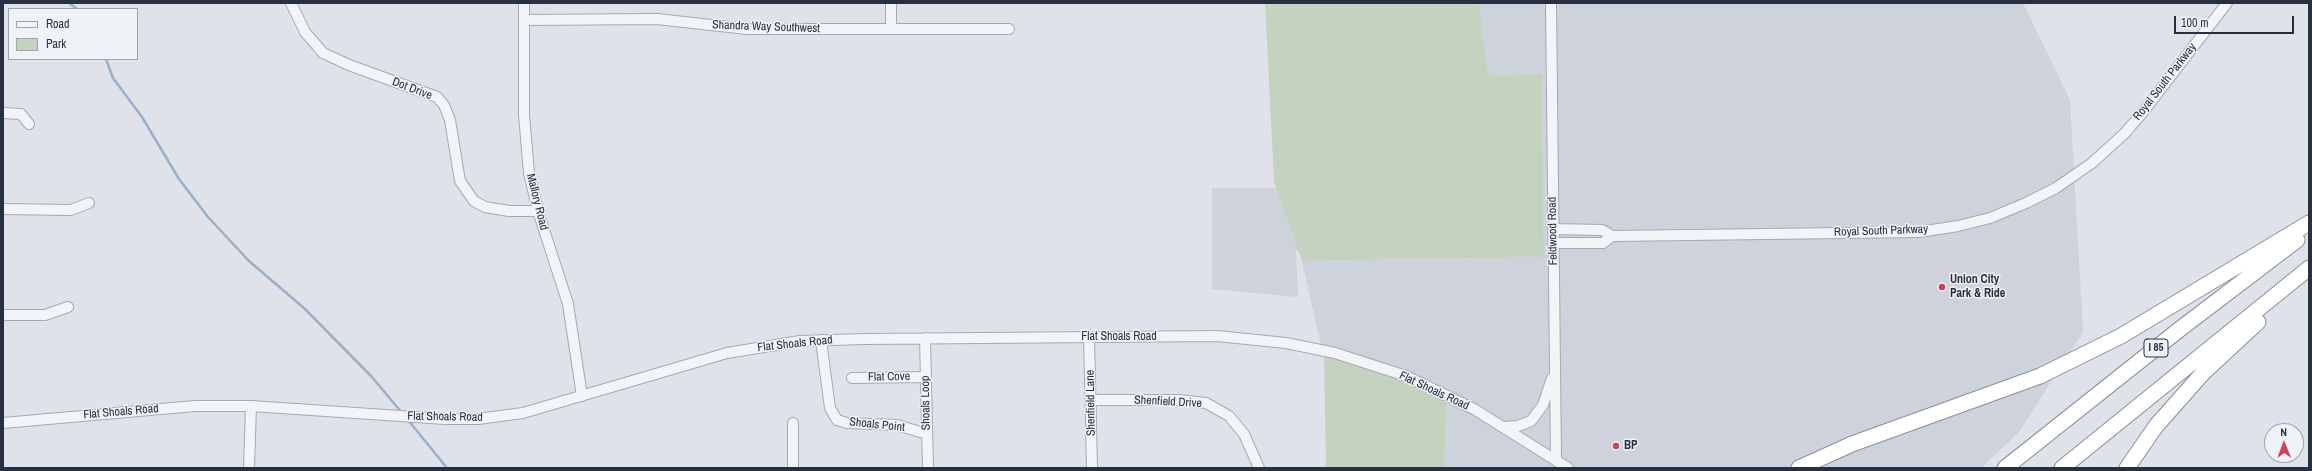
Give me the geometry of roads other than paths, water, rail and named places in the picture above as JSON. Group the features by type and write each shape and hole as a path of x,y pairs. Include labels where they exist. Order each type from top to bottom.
{"highway":[{"path":"1799,468 1852,444 2047,372 2121,336 2309,223"},
{"name":"I 85","path":"2005,468 2174,333 2309,231"},
{"path":"2062,468 2309,268"},
{"path":"2127,468 2156,426 2202,374 2238,339 2309,278"}],"street":[{"name":"Dot Drive","path":"291,3 305,32 324,53 349,65 437,97 444,105 450,120 460,181 474,200 485,207 509,211 538,211"},
{"name":"Mallory Road","path":"524,3 524,116 529,173 538,211 568,304 582,396"},
{"path":"891,3 891,29"},
{"name":"Feldwood Road","path":"1551,3 1556,459"},
{"name":"Royal South Parkway","path":"1553,230 1602,230 1612,236 1919,232 1958,226 1990,218 2026,204 2056,188 2092,163 2125,133 2143,112 2227,3"},
{"name":"Shandra Way Southwest","path":"524,20 657,19 747,29 1009,29"},
{"path":"3,113 21,114 29,124"},
{"path":"3,210 71,210 90,203"},
{"name":"Royal South Parkway","path":"1554,243 1603,242 1612,236"},
{"path":"3,314 46,315 68,307"},
{"name":"Flat Shoals Road","path":"3,423 166,408 251,406 446,419 478,419 523,413 727,353 764,346 821,340 1217,336 1286,343 1335,353 1406,376 1441,392 1503,427 1556,459 1568,468"},
{"name":"Shenfield Lane","path":"1089,337 1092,468"},
{"name":"Shoals Loop","path":"925,338 928,468"},
{"name":"Shoals Point","path":"821,340 830,408 837,420 847,423 897,425 927,434"},
{"path":"1503,427 1518,426 1531,421 1543,405 1555,368"},
{"name":"Flat Cove","path":"852,378 926,377"},
{"name":"Shenfield Drive","path":"1091,400 1179,400 1206,403 1229,416 1244,434 1259,468"},
{"path":"250,468 251,406"},
{"path":"793,423 794,468"}],"waterway":[{"path":"69,3 76,8"},
{"path":"106,60 113,78 142,117 179,179 208,217 249,261 305,309 372,377 402,413"},
{"path":"408,420 447,468"}],"place":[{"name":"Union City Park & Ride","path":"1942,287"},
{"name":"BP","path":"1616,446"}]}
